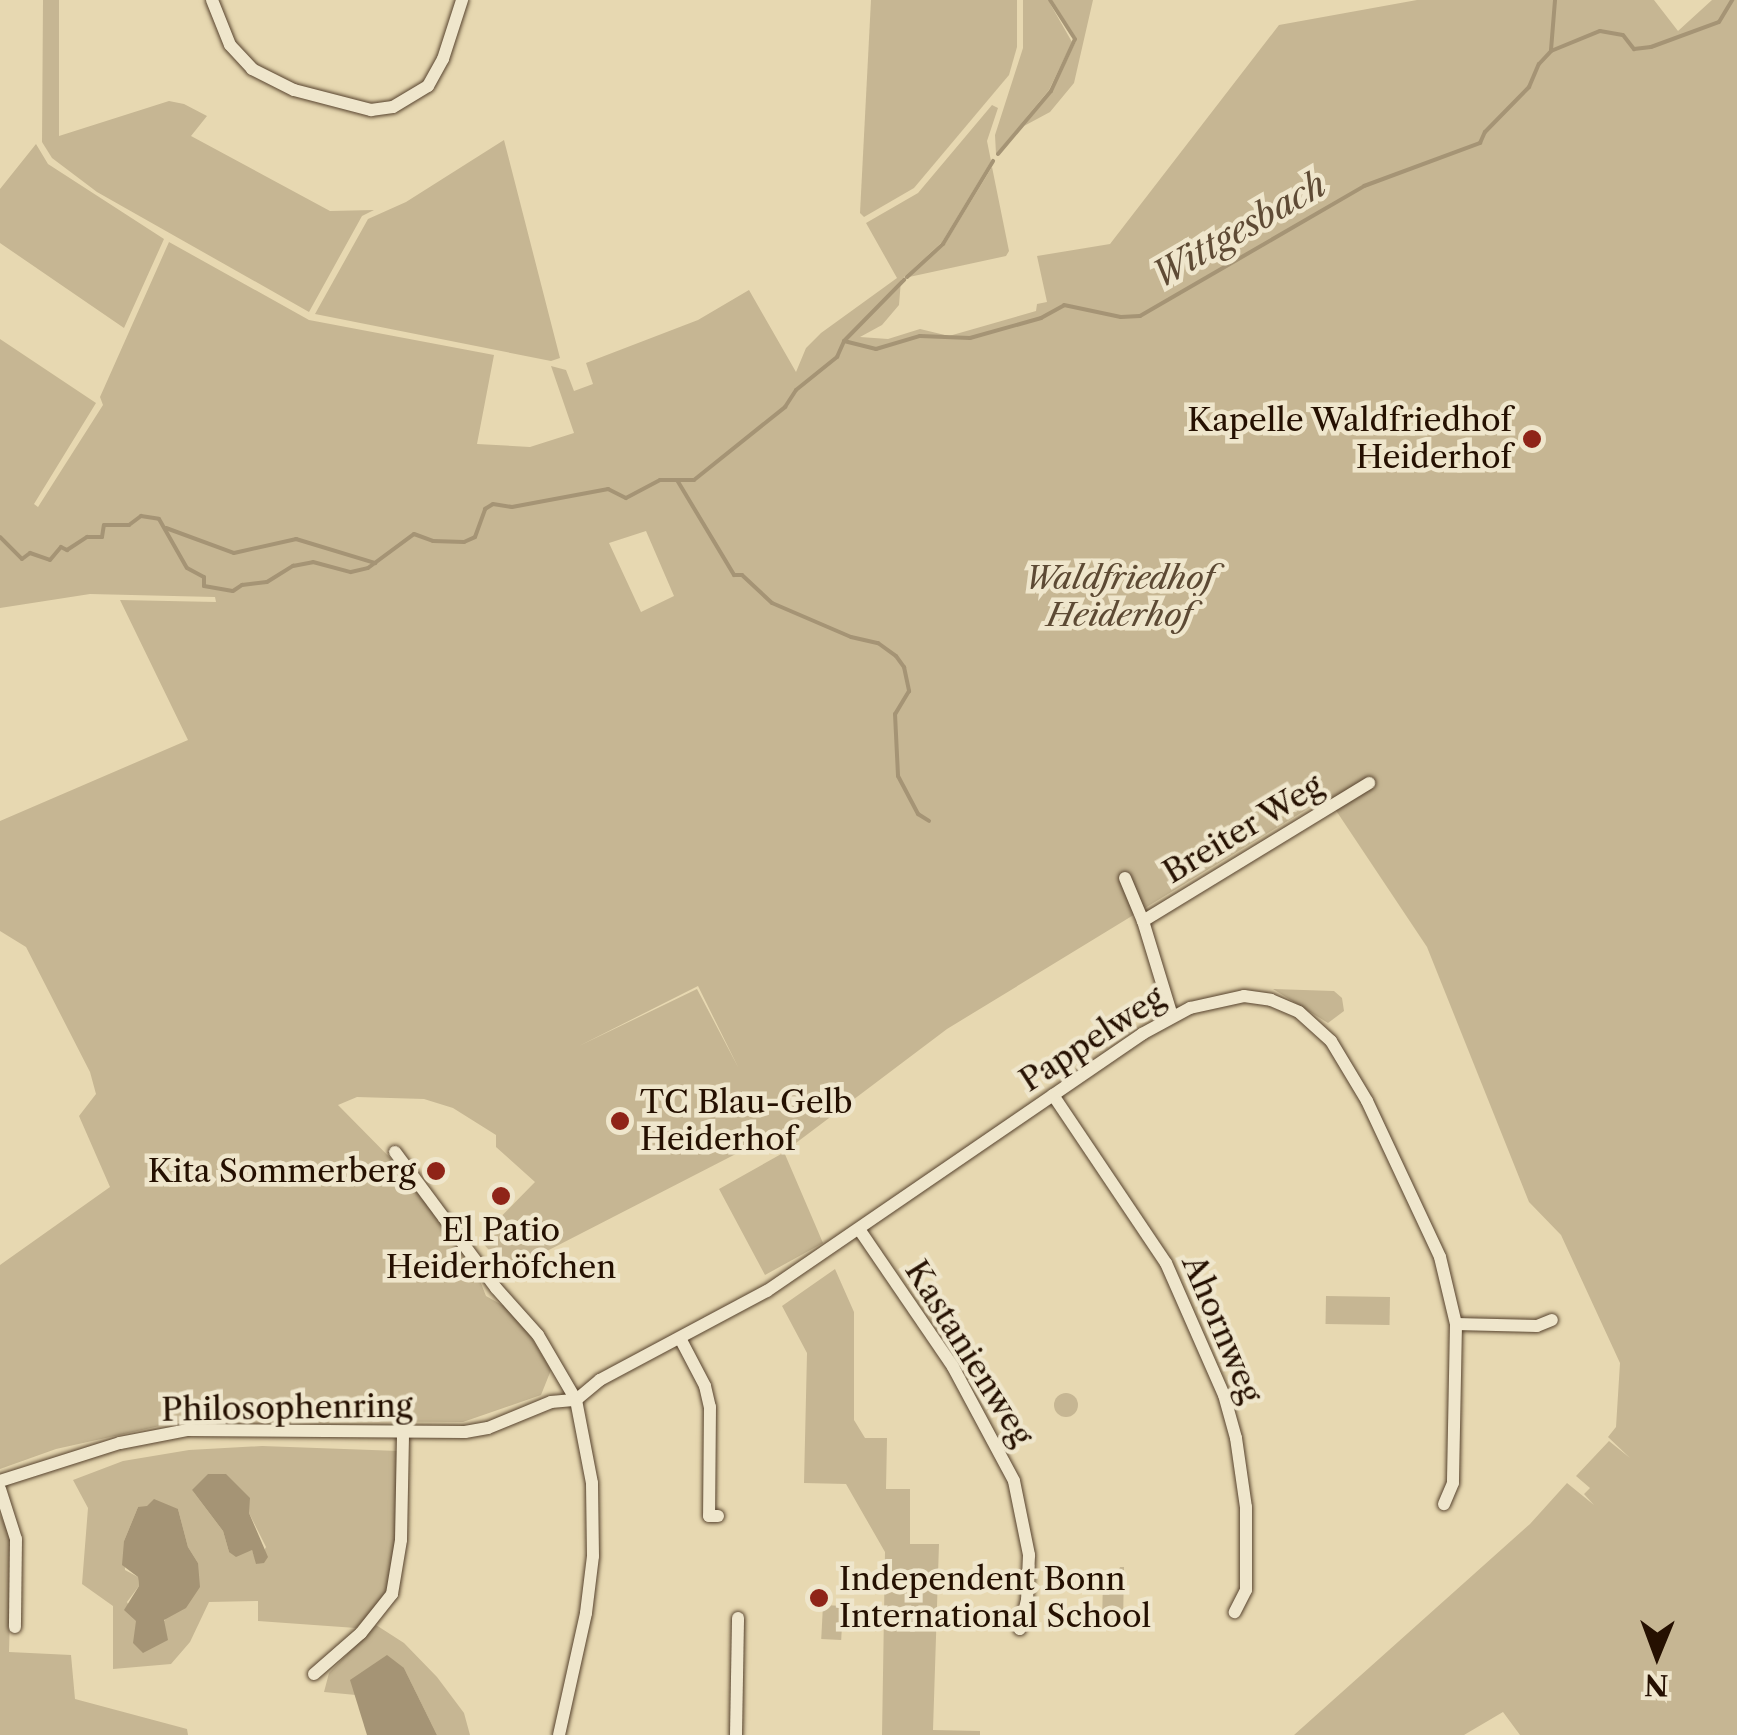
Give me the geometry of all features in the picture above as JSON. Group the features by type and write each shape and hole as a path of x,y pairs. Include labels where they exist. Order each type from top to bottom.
{"street":[{"path":"212,0 230,46 252,70 294,90 372,110 392,107 428,86 443,59 462,0"},
{"name":"Breiter Weg","path":"1144,921 1369,783"},
{"name":"Breiter Weg","path":"1125,878 1144,921 1172,1016"},
{"name":"Pappelweg","path":"576,1400 600,1380 681,1340 767,1290 1172,1016 1206,1003 1244,996 1271,1000 1318,1027 1367,1101 1440,1257 1456,1324 1453,1484 1444,1504"},
{"name":"Ahornweg","path":"1054,1096 1166,1264 1224,1395 1236,1438 1246,1507 1246,1590 1235,1612"},
{"path":"395,1152 496,1288 538,1335 576,1400 592,1483 593,1556 586,1613 559,1735"},
{"name":"Kastanienweg","path":"859,1229 953,1367 1014,1481 1029,1555 1028,1600 1020,1628"},
{"path":"1456,1324 1536,1326 1552,1320"},
{"path":"681,1340 705,1386 710,1407 708,1516 718,1516"},
{"name":"Philosophenring","path":"0,1481 120,1442 187,1430 404,1434 488,1428 551,1402 576,1400"},
{"path":"314,1674 362,1633 392,1594 401,1540 404,1434"},
{"path":"0,1489 16,1539 15,1627"},
{"path":"736,1735 738,1618"}],"green space":[{"path":"43,0 59,0 59,136 169,101 184,104 207,116 191,136 330,211 374,210 362,216 309,312 97,192 52,158 42,142"},
{"path":"871,0 1017,0 1017,47 1009,75 914,188 864,217 860,213"},
{"path":"1023,0 1048,0 1072,42 1049,90 996,154 995,135 1023,48"},
{"path":"1052,0 1093,0 1074,83 1050,112 1024,126 1052,92 1077,39"},
{"name":"Waldfriedhof Heiderhof","path":"1417,0 1654,0 1678,31 1712,0 1737,0 1737,1735 1520,1735 1503,1712 1464,1735 1294,1735 1530,1524 1567,1483 1594,1505 1584,1494 1590,1488 1576,1476 1609,1441 1630,1458 1608,1437 1616,1427 1620,1363 1561,1235 1529,1202 1427,947 1327,797 947,1029 784,1152 823,1243 765,1275 719,1189 783,1153 773,1135 508,1271 479,1239 535,1182 496,1147 496,1135 453,1108 424,1099 357,1097 338,1105 411,1179 477,1273 486,1296 502,1305 511,1304 551,1370 541,1395 463,1422 187,1420 56,1449 0,1469 0,1265 110,1187 79,1116 96,1094 90,1072 26,947 0,931 0,821 188,740 120,600 216,602 215,597 90,594 0,608 0,339 96,403 34,504 38,507 103,405 100,397 169,242 309,320 494,355 477,444 530,447 574,433 551,366 566,370 574,391 593,384 586,363 698,320 749,290 796,372 806,348 821,333 897,278 866,223 918,193 992,105 998,108 987,141 991,161 942,242 901,280 899,305 882,325 860,337 888,339 920,329 949,336 1036,311 1037,304 1047,302 1037,256 1110,244 1279,25","holes":["646,531 674,596 641,612 609,543","698,986 738,1067 697,989 579,1046"]},
{"path":"504,140 560,358 551,361 315,314 368,219 406,202"},
{"path":"36,144 48,164 164,239 124,328 0,243 0,189"},
{"path":"992,167 1009,251 1006,256 909,277 945,244"},
{"path":"1273,989 1334,991 1342,998 1344,1011 1328,1023"},
{"path":"835,1269 854,1312 854,1420 865,1438 887,1438 886,1489 910,1489 910,1544 939,1544 933,1730 980,1731 980,1735 882,1735 885,1552 846,1484 804,1483 807,1353 782,1306"},
{"path":"1326,1296 1390,1297 1390,1325 1326,1324"},
{"path":"1066,1393 1078,1405 1066,1417 1054,1405"},
{"path":"262,1446 399,1451 393,1577 379,1604 356,1628 258,1621 258,1601 209,1602 190,1642 171,1664 113,1669 113,1606 82,1584 88,1508 73,1480 123,1461 189,1450","holes":["192,1490 249,1513 266,1547 257,1564 252,1550 229,1552 223,1531","138,1507 178,1509 188,1547 198,1563 163,1623 137,1621 127,1602 139,1586 138,1577 125,1570 124,1541"]},
{"path":"0,1514 12,1542 9,1652 71,1655 75,1699 187,1729 188,1735 0,1735"},
{"path":"1120,1567 1124,1567 1123,1625 1102,1625 1103,1578 1115,1578"},
{"path":"823,1605 843,1606 841,1640 821,1639"},
{"path":"376,1625 404,1643 437,1677 464,1713 470,1735 437,1735 404,1668 356,1695 324,1692 329,1673"}],"shaded area":[{"path":"208,1474 226,1474 250,1498 249,1513 268,1557 264,1563 256,1564 252,1550 236,1557 229,1552 223,1531 192,1490"},
{"path":"154,1499 178,1509 188,1547 198,1563 200,1587 186,1608 164,1620 168,1640 143,1653 133,1643 136,1621 124,1610 139,1586 138,1577 122,1565 124,1541 138,1507 147,1506"},
{"path":"387,1655 404,1668 437,1735 367,1735 350,1680"}],"waterway":[{"path":"998,154 1051,91 1075,39 1050,0"},
{"path":"1551,50 1555,0"},
{"name":"Wittgesbach","path":"0,537 22,559 30,553 50,560 61,547 67,550 87,537 102,537 104,525 129,525 141,516 159,519 187,568 204,577 204,586 233,591 242,585 267,582 293,566 313,562 351,572 368,568 414,534 433,541 464,542 475,537 485,509 493,504 512,507 608,489 626,498 660,480 694,480 785,407 796,390 837,357 844,341 876,349 920,336 970,338 1041,318 1064,305 1121,317 1140,316 1364,186 1480,143 1485,132 1529,87 1539,64 1551,51 1600,31 1623,35 1634,49 1651,47 1719,22 1732,0"},
{"path":"907,277 943,244 993,161"},
{"path":"844,341 904,280"},
{"path":"677,480 734,575 742,575 772,603 851,637 878,643 896,656 904,667 909,691 895,714 898,776 918,814 929,821"},
{"name":"Wittgesbach","path":"166,528 234,553 296,539 375,563"}],"place":[{"name":"Kapelle Waldfriedhof Heiderhof","path":"1532,439"},
{"name":"TC Blau-Gelb Heiderhof","path":"620,1121"},
{"name":"Kita Sommerberg","path":"436,1171"},
{"name":"El Patio Heiderhöfchen","path":"501,1196"},
{"name":"Independent Bonn International School","path":"819,1598"}]}
